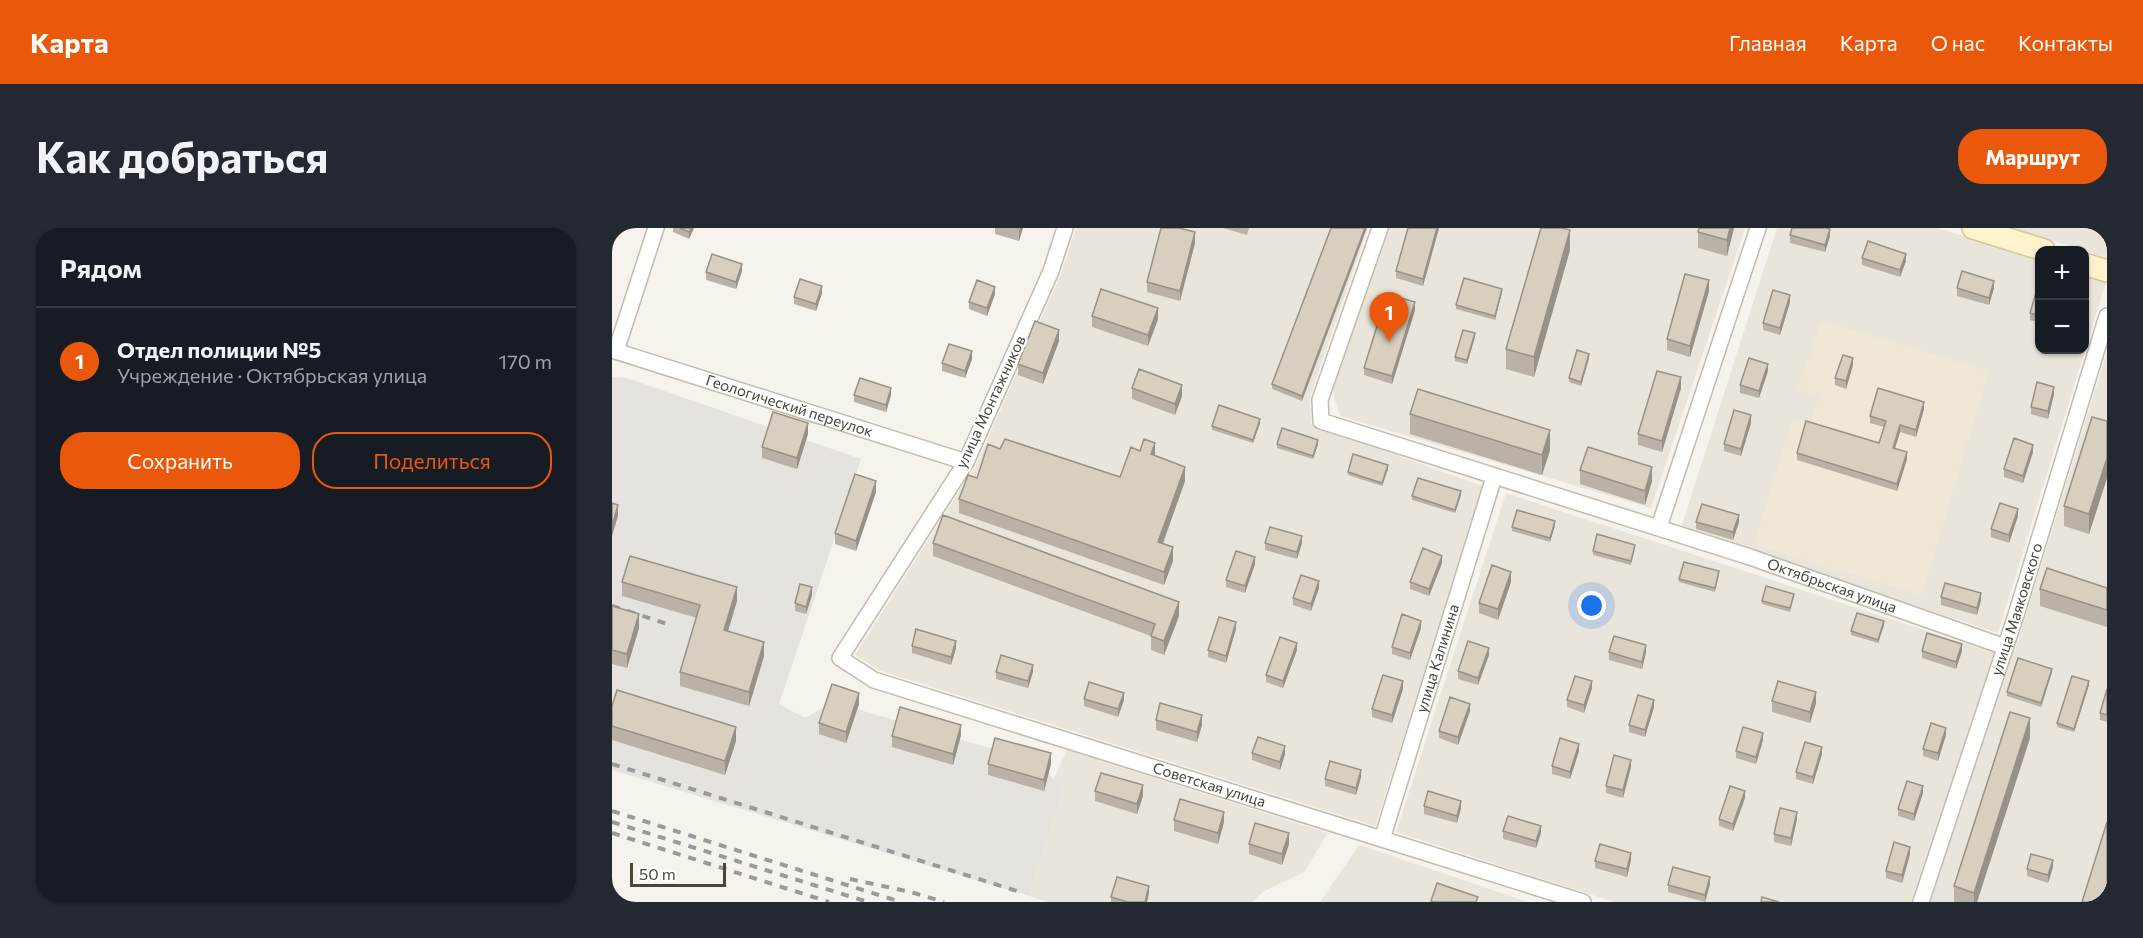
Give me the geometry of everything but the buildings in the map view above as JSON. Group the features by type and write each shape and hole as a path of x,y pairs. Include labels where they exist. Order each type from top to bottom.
{"street":[{"path":"614,351 657,228"},
{"name":"улица Монтажников","path":"840,658 966,462 1051,271 1065,228"},
{"name":"Октябрьская улица","path":"1380,228 1320,400 1321,421 1659,527 2005,647"},
{"path":"1659,527 1758,228"},
{"path":"1974,228 2035,247"},
{"path":"2089,265 2107,271"},
{"name":"улица Маяковского","path":"1921,902 2005,647 2107,316"},
{"name":"Геологический переулок","path":"614,351 966,462"},
{"name":"улица Калинина","path":"1382,839 1494,477"},
{"name":"Советская улица","path":"840,658 874,680 1583,902"}],"shaded area":[{"path":"1076,228 1368,228 1310,397 1311,424 1485,487 1375,826 878,670 855,655 975,467 1061,274"},
{"path":"1387,228 1745,228 1651,508 1340,416 1330,385"},
{"path":"1777,228 1938,228 2035,259 2035,354 2084,354 1998,633 1681,528"},
{"path":"2009,228 2107,228 2107,259 2089,252 2089,246 2070,246"},
{"path":"2089,276 2106,282 2089,337"},
{"path":"1822,321 1989,371 1922,595 1754,545 1792,420 1810,425 1819,396 1797,389"},
{"path":"2107,352 2107,902 1614,902 1396,832 1506,493 2006,657 2015,650"},
{"path":"612,377 627,378 861,459 779,704 805,718 833,702 1040,763 1063,791 1029,896 612,770"},
{"path":"1067,750 1328,833 1304,872 1263,892 1252,902 1048,902 1029,896 1063,791 1053,780"},
{"path":"1359,845 1528,902 1320,902"}],"railway":[{"path":"612,606 670,625"},
{"path":"612,764 1017,891"},
{"path":"612,811 901,902"},
{"path":"612,822 868,902"},
{"path":"612,833 829,902"},
{"path":"850,879 911,892 944,902"}],"place":[{"name":"Отдел полиции №5","path":"1389,342"}]}
